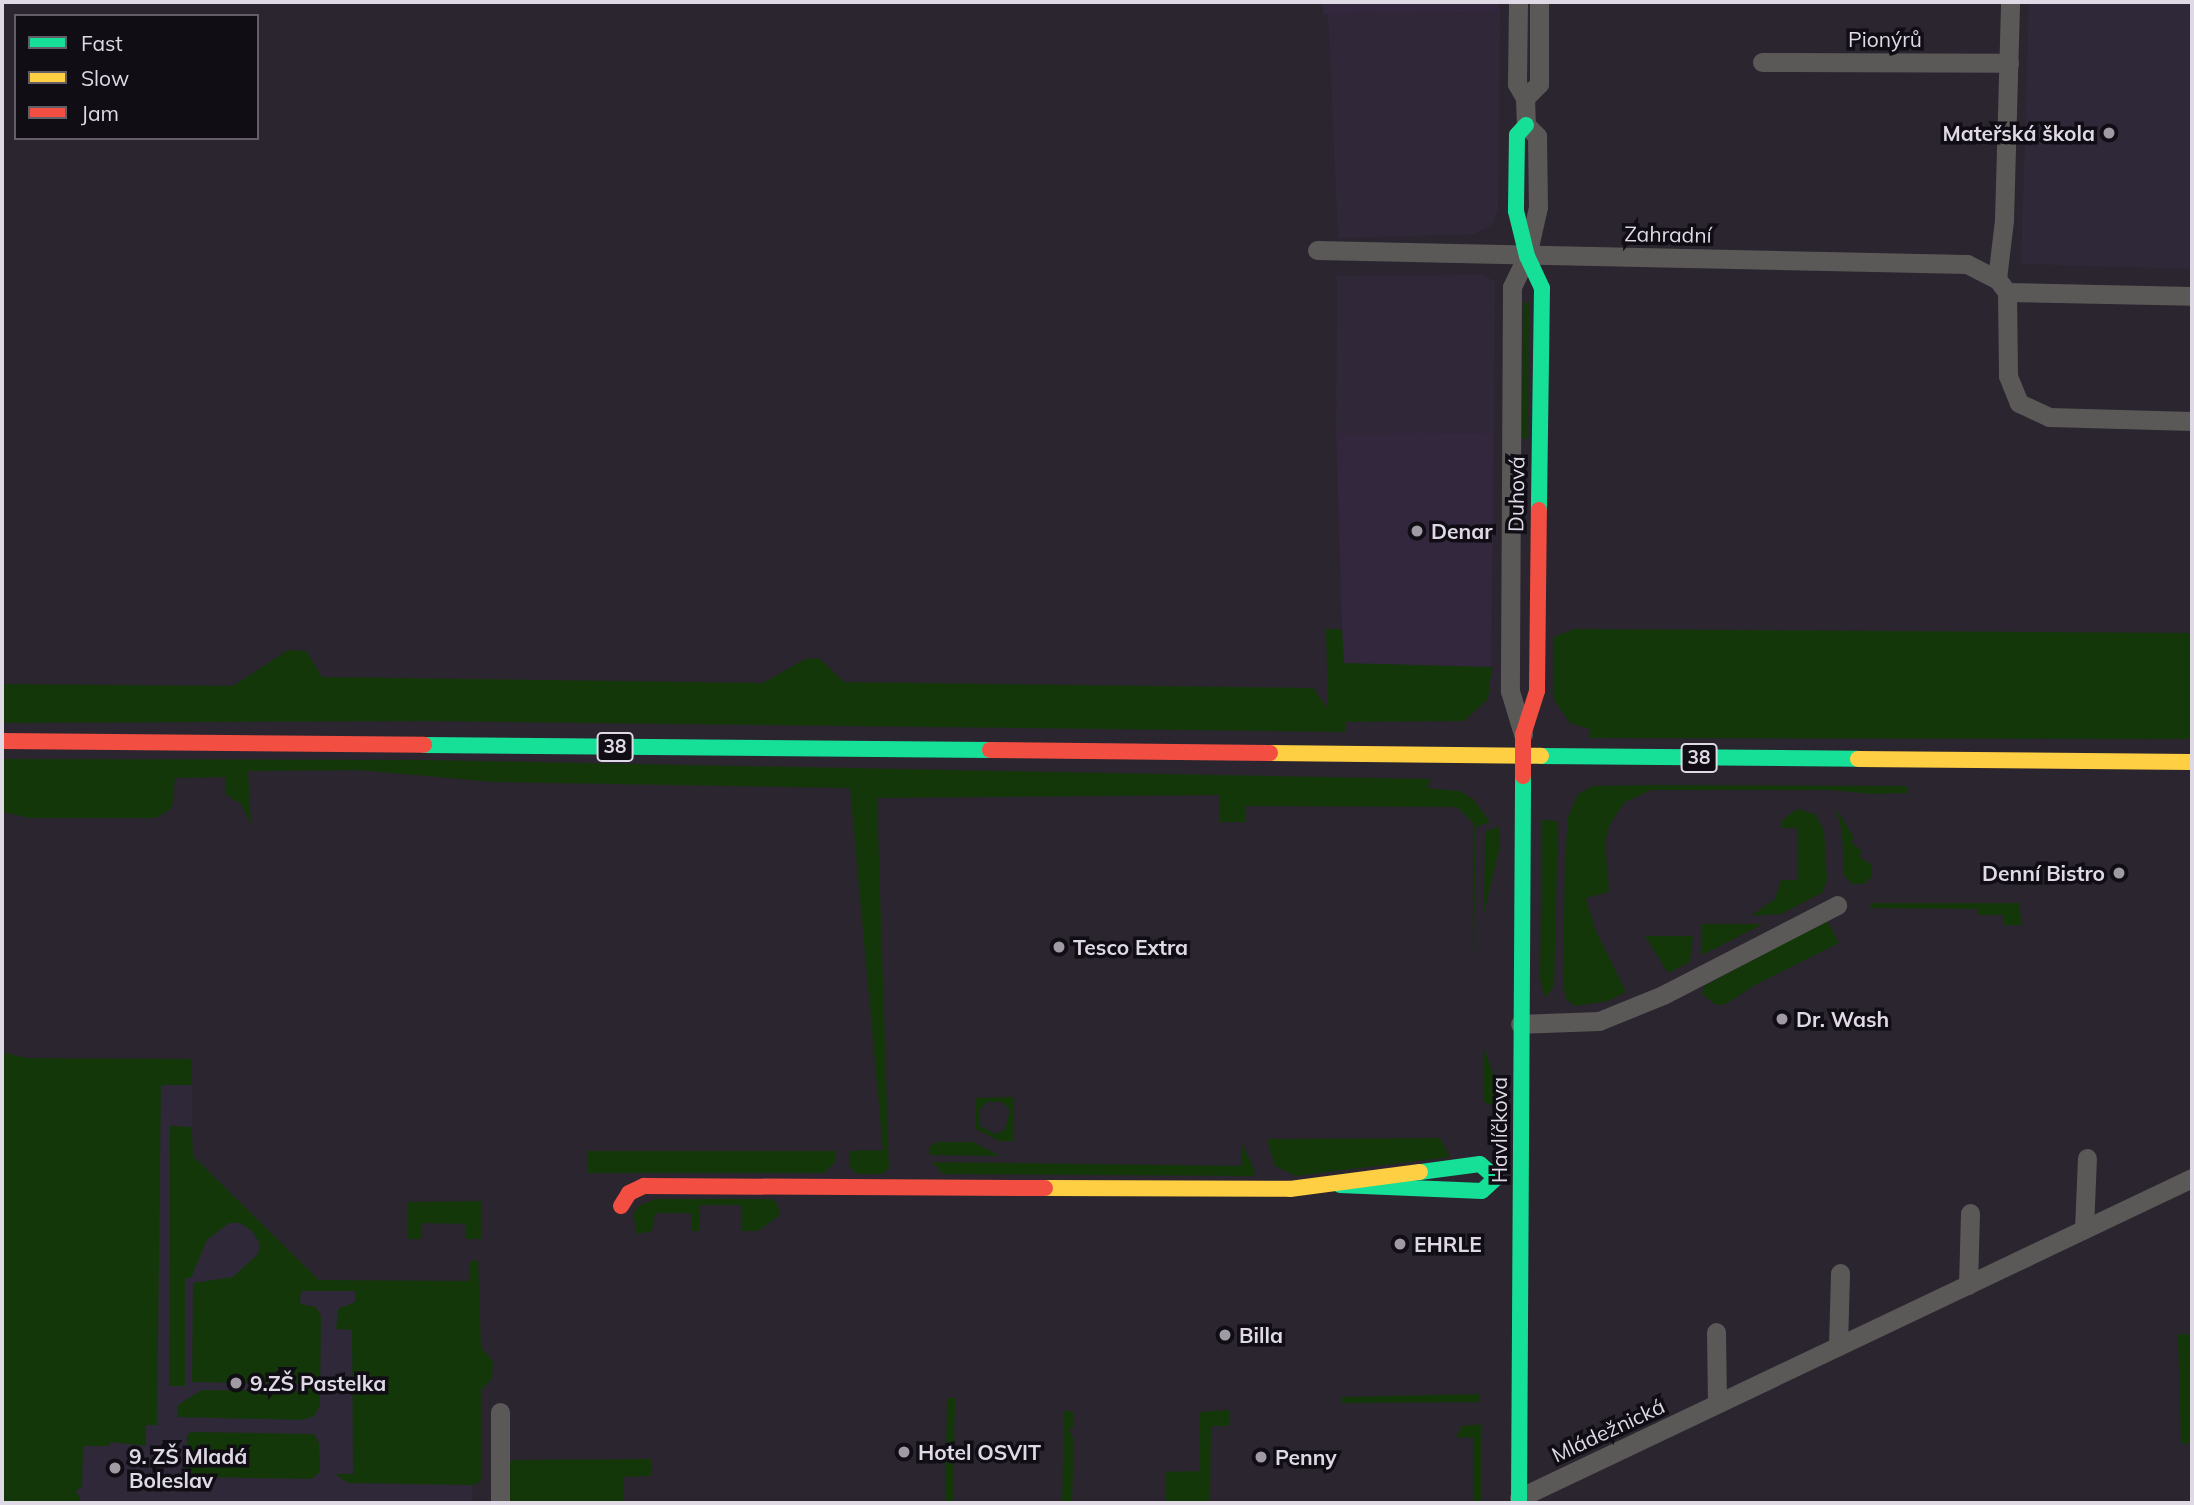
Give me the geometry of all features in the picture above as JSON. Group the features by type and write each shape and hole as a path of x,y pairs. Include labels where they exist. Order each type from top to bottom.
{"street":[{"name":"Duhová","path":"1518,2 1517,84 1525,98 1526,125 1537,136 1538,207 1527,256 1512,287 1510,691 1523,735"},
{"name":"Duhová","path":"1525,98 1539,84 1539,2"},
{"path":"2010,2 2002,285 2008,376 2019,403 2049,417 2192,421"},
{"name":"Pionýrů","path":"1762,62 2008,63"},
{"name":"Zahradní","path":"1317,250 1527,256 1947,261 1967,264 2002,285 2192,296"},
{"name":"Duhová","path":"1522,756 1523,735 1536,691 1542,288 1527,256"},
{"name":"38","path":"2,741 2192,762"},
{"name":"Havlíčkova","path":"1519,1501 1522,756"},
{"path":"1520,1024 1600,1021 1663,995 1837,905"},
{"path":"2084,1229 2087,1158"},
{"path":"621,1206 629,1193 644,1186 1340,1185 1482,1191 1496,1178 1480,1164 1340,1185"},
{"name":"Mládežnická","path":"1519,1501 1717,1403 2192,1178"},
{"path":"1968,1285 1970,1213"},
{"path":"1838,1346 1840,1273"},
{"path":"1716,1332 1717,1403"},
{"path":"500,1412 500,1503"}],"shaded area":[{"path":"1322,2 1499,2 1500,13 1328,15 1323,14"},
{"name":"Mateřská škola","path":"2029,2 2192,2 2192,269 2021,264"},
{"path":"1500,13 1498,209 1491,226 1474,234 1338,238 1328,15"},
{"path":"1482,275 1495,281 1494,432 1336,434 1337,276"},
{"name":"Denar","path":"1494,432 1491,683 1345,722 1336,434"},
{"name":"9.ZŠ Pastelka","path":"2,1073 192,1076 193,1156 319,1280 470,1281 472,1503 2,1503"}],"green space":[{"path":"1523,302 1529,303 1528,439 1522,438"},
{"path":"1326,629 1342,629 1344,663 1492,667 1488,699 1464,721 1345,722 1345,732 430,721 2,723 2,684 233,686 288,650 306,651 322,677 763,683 805,659 819,658 844,682 1313,688 1328,709"},
{"path":"1574,629 2192,633 2192,739 1590,738 1590,729 1570,723 1553,698 1554,637"},
{"path":"2,759 427,760 1431,779 1427,788 1459,791 1473,799 1490,822 1476,827 1474,965 1473,823 1457,807 1245,806 1245,822 1220,822 1219,795 877,798 889,1168 883,1174 857,1174 850,1167 849,1151 883,1150 850,788 494,782 358,770 248,771 251,825 241,804 225,794 225,777 175,778 172,808 156,818 30,818 2,812"},
{"path":"1593,786 1907,786 1907,793 1871,794 1831,790 1651,790 1625,802 1611,822 1605,840 1609,892 1586,898 1595,929 1626,992 1608,1001 1575,1006 1566,999 1563,985 1568,817 1578,794"},
{"path":"1836,808 1854,838 1851,842 1862,851 1859,856 1871,865 1872,877 1864,884 1852,884 1844,875 1842,832"},
{"path":"1797,809 1815,814 1824,831 1827,880 1822,893 1781,914 1751,916 1775,899 1781,880 1798,880 1798,828 1781,828 1781,821"},
{"path":"1542,820 1558,821 1554,986 1545,998 1540,979"},
{"path":"1500,826 1500,846 1484,913 1485,832"},
{"path":"1872,903 2019,903 2022,925 2003,925 2003,915 1978,915 1977,909 1869,908"},
{"path":"1827,921 1839,943 1753,986 1726,1004 1716,1005 1702,994 1704,986"},
{"path":"1701,924 1763,924 1702,955"},
{"path":"1645,936 1693,936 1690,962 1668,973"},
{"path":"1483,1046 1498,1086 1498,1107 1483,1102"},
{"path":"2,1052 26,1058 192,1059 192,1085 161,1085 157,1425 146,1425 146,1446 111,1442 108,1446 83,1446 82,1487 76,1491 82,1503 2,1503"},
{"path":"1014,1097 1013,1141 999,1141 976,1129 976,1098","holes":["987,1102 1002,1102 1010,1110 1005,1130 994,1134 980,1126 979,1110"]},
{"path":"170,1126 192,1127 193,1156 319,1280 470,1281 470,1262 478,1259 481,1347 493,1361 492,1379 481,1390 482,1480 474,1485 348,1483 335,1474 353,1474 352,1330 336,1329 338,1309 355,1302 355,1291 301,1291 300,1304 316,1307 321,1316 320,1406 314,1416 303,1420 177,1417 178,1405 201,1390 299,1391 300,1384 192,1382 193,1283 233,1277 258,1254 260,1244 252,1231 240,1223 229,1223 207,1240 191,1278 185,1278 185,1386 169,1386"},
{"path":"1440,1138 1450,1157 1296,1176 1275,1166 1267,1139"},
{"path":"937,1142 973,1142 1001,1156 929,1155 929,1147"},
{"path":"1242,1144 1255,1171 1253,1176 943,1174 932,1162 1241,1166"},
{"path":"587,1151 835,1151 835,1162 824,1173 587,1173"},
{"path":"655,1199 771,1199 777,1203 780,1215 758,1231 741,1231 741,1205 700,1205 700,1231 691,1231 691,1213 655,1213 652,1231 637,1234 633,1214 639,1206"},
{"path":"482,1201 481,1239 466,1239 466,1224 422,1223 422,1239 408,1239 408,1202"},
{"path":"2178,1334 2192,1334 2192,1443 2181,1444"},
{"path":"1480,1394 1479,1402 1342,1403 1342,1397"},
{"path":"947,1398 955,1398 953,1503 945,1503"},
{"path":"1229,1410 1229,1426 1211,1426 1210,1503 1166,1503 1166,1472 1200,1471 1200,1412"},
{"path":"1064,1411 1074,1412 1074,1428 1068,1429 1074,1439 1072,1503 1062,1503"},
{"path":"1481,1424 1481,1503 1473,1503 1473,1438 1456,1437 1462,1426"},
{"path":"191,1432 314,1434 319,1443 320,1472 311,1479 191,1477 186,1470 187,1435"},
{"path":"652,1459 651,1476 624,1477 624,1503 509,1503 510,1462 514,1460"}],"traffic: fast":[{"path":"1526,125 1517,135 1516,211 1527,256 1542,288 1539,510"},
{"path":"424,745 990,750"},
{"path":"1541,756 1858,759"},
{"path":"1519,1503 1523,776"},
{"path":"1340,1185 1482,1191 1496,1178 1480,1164 1420,1172"}],"traffic: slow":[{"path":"1270,753 1541,756"},
{"path":"1858,759 2192,762"},
{"path":"1045,1188 1290,1189 1420,1172"}],"traffic: jam":[{"path":"1523,776 1523,735 1537,691 1539,510"},
{"path":"2,741 424,745"},
{"path":"990,750 1270,753"},
{"path":"621,1206 629,1193 644,1186 1045,1188"}],"place":[{"name":"Mateřská škola","path":"2109,133"},
{"name":"Denar","path":"1417,531"},
{"name":"Denní Bistro","path":"2119,873"},
{"name":"Tesco Extra","path":"1059,947"},
{"name":"Dr. Wash","path":"1782,1019"},
{"name":"EHRLE","path":"1400,1244"},
{"name":"Billa","path":"1225,1335"},
{"name":"9.ZŠ Pastelka","path":"236,1383"},
{"name":"Hotel OSVIT","path":"904,1452"},
{"name":"Penny","path":"1261,1457"},
{"name":"9. ZŠ Mladá Boleslav","path":"115,1468"}]}
